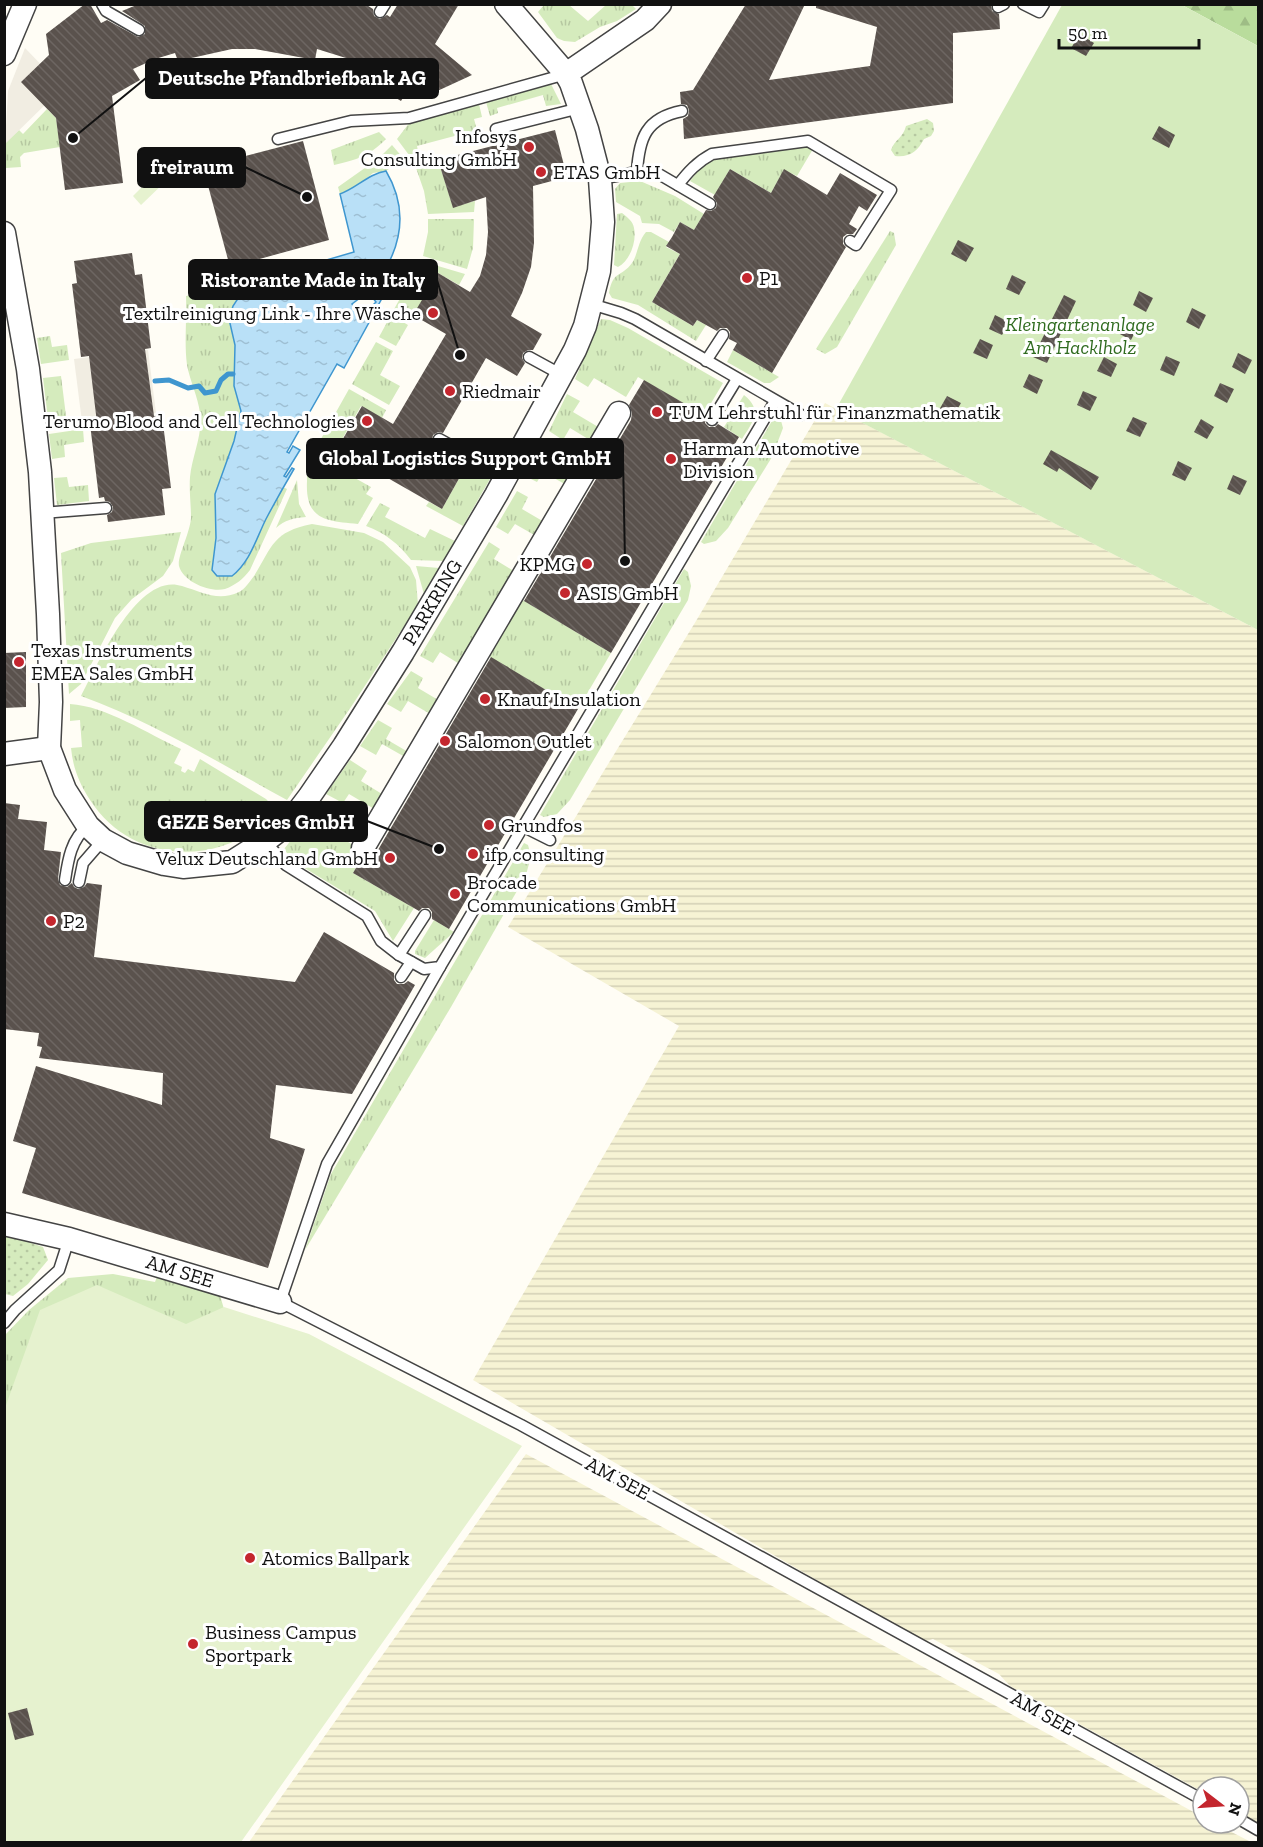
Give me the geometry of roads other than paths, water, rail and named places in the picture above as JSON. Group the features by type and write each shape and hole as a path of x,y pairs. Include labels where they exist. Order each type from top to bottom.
{"street":[{"path":"4,54 25,4"},
{"name":"PARKRING","path":"96,833 138,857 183,867 232,862 290,822 344,746 400,657 507,476 562,376 585,326 599,271 603,222 600,179 571,83 506,4"},
{"path":"566,75 645,20 660,4"},
{"path":"4,233 31,392 42,513 51,702 50,748 65,790 96,833"},
{"path":"363,848 619,413"},
{"path":"4,754 50,748"},
{"name":"AM SEE","path":"4,1224 69,1239 280,1302"}],"lane":[{"path":"102,4 106,12 139,30"},
{"path":"1023,4 1039,12 1044,4"},
{"path":"278,139 351,121 409,118 566,75"},
{"path":"496,129 580,108"},
{"path":"637,172 640,144 649,128 655,121 667,114 682,111"},
{"path":"678,185 694,166 712,154 808,141 891,190 856,245 849,241"},
{"path":"600,179 637,172 657,173 710,204"},
{"path":"591,304 621,312 635,319 801,415"},
{"path":"706,361 723,335"},
{"path":"529,357 562,376"},
{"path":"712,420 737,379"},
{"path":"280,1302 327,1164 522,826 775,401"},
{"path":"439,440 507,476"},
{"path":"42,513 106,508"},
{"path":"522,826 550,840"},
{"path":"65,880 72,845 96,833"},
{"path":"79,882 83,863 96,833"},
{"path":"265,841 286,865 308,881 367,916 381,941 399,955 423,969 440,967"},
{"path":"399,955 425,915"},
{"path":"401,977 411,962"},
{"path":"4,1323 59,1270 69,1239"},
{"name":"AM SEE","path":"280,1302 570,1452 1191,1793"}],"water":[{"path":"386,171 394,187 400,217 399,232 390,261 372,289 381,300 375,311 372,306 376,302 368,292 352,304 359,316 368,310 372,317 344,368 337,364 287,452 289,453 293,446 300,450 284,476 286,477 292,468 294,469 248,557 232,576 217,576 212,570 216,538 215,494 234,441 241,411 234,386 235,345 229,319 233,306 248,283 254,279 258,288 286,280 285,272 354,252 340,194"}],"waterway":[{"path":"155,381 169,380 188,388 199,386 205,393 216,391 221,380 228,374 233,374"}],"place":[{"name":"Deutsche Pfandbriefbank AG","path":"73,138"},
{"name":"Infosys Consulting GmbH","path":"529,147"},
{"name":"ETAS GmbH","path":"541,172"},
{"name":"freiraum","path":"307,197"},
{"name":"P1","path":"747,278"},
{"name":"Textilreinigung Link - Ihre Wäsche","path":"433,313"},
{"name":"Ristorante Made in Italy","path":"460,355"},
{"name":"Riedmair","path":"450,391"},
{"name":"TUM Lehrstuhl für Finanzmathematik","path":"657,412"},
{"name":"Terumo Blood and Cell Technologies","path":"367,421"},
{"name":"Harman Automotive Division","path":"671,459"},
{"name":"Global Logistics Support GmbH","path":"625,561"},
{"name":"KPMG","path":"587,564"},
{"name":"ASIS GmbH","path":"565,593"},
{"name":"Texas Instruments EMEA Sales GmbH","path":"19,662"},
{"name":"Knauf Insulation","path":"485,699"},
{"name":"Salomon Outlet","path":"445,741"},
{"name":"Grundfos","path":"489,825"},
{"name":"GEZE Services GmbH","path":"439,849"},
{"name":"ifp consulting","path":"473,854"},
{"name":"Velux Deutschland GmbH","path":"390,858"},
{"name":"Brocade Communications GmbH","path":"455,894"},
{"name":"P2","path":"51,921"},
{"name":"Atomics Ballpark","path":"250,1558"},
{"name":"Business Campus Sportpark","path":"193,1644"}],"park label":[{"name":"Kleingartenanlage Am Hacklholz","path":"1080,336"}]}
